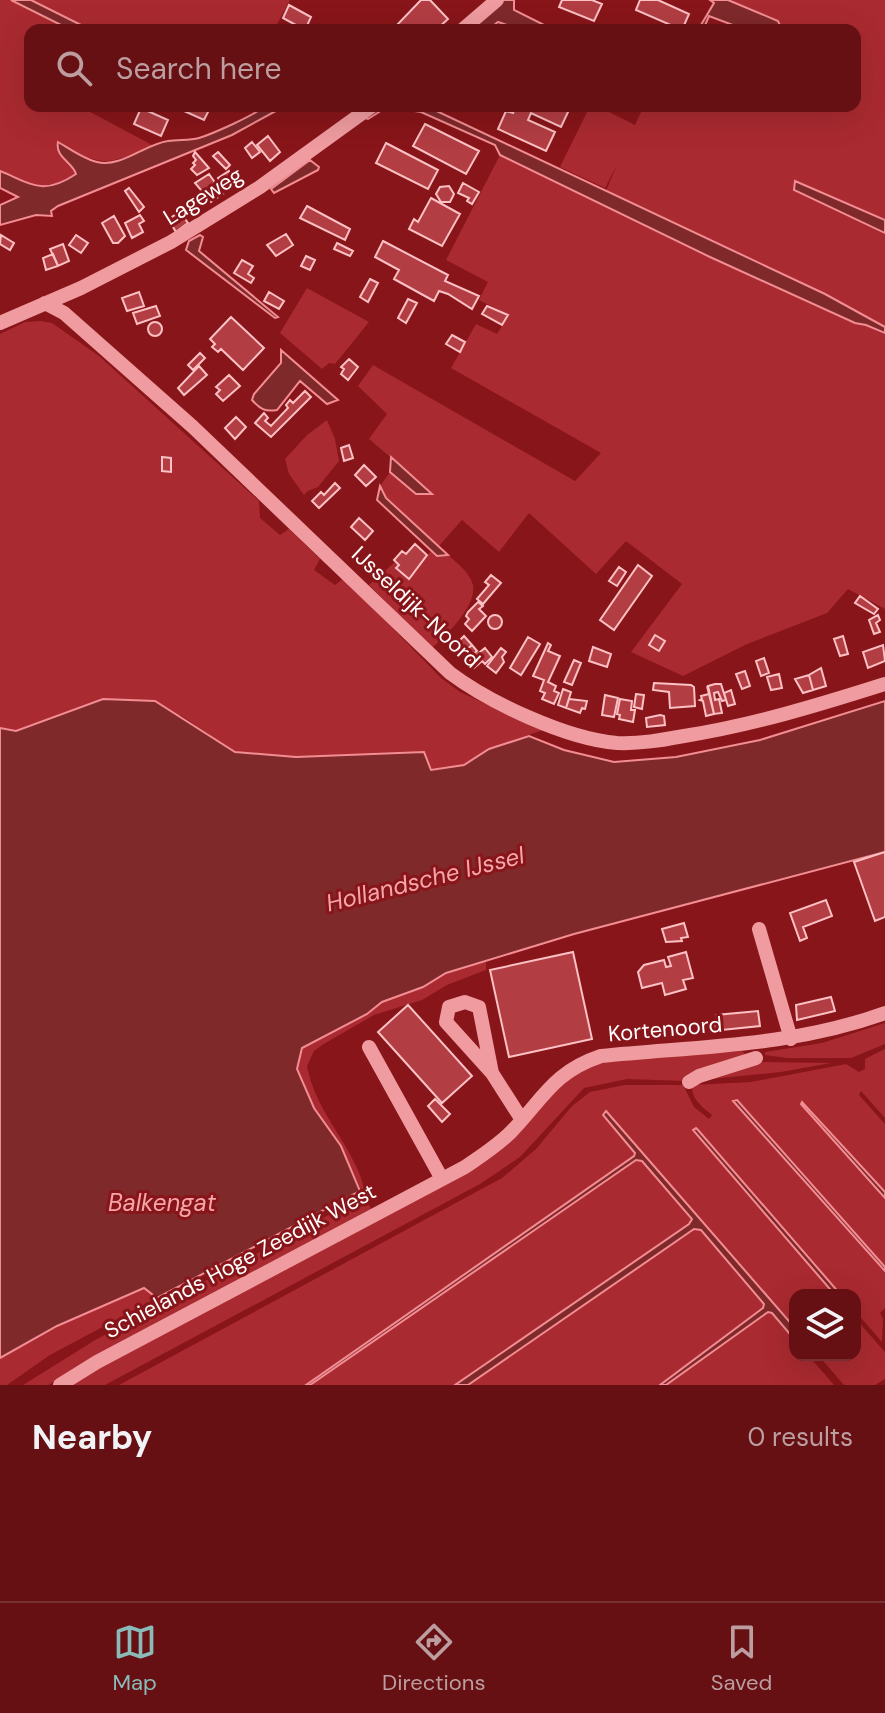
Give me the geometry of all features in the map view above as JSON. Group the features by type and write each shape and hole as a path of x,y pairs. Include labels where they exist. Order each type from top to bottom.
{"street":[{"path":"469,24 497,0"},
{"name":"Lageweg","path":"45,303 158,249 225,210 364,112"},
{"path":"0,323 45,303"},
{"name":"IJsseldijk-Noord","path":"45,303 76,323 193,427 450,673 469,687 518,712 594,739 634,743 716,731 769,719 885,684"},
{"path":"759,929 791,1039"},
{"path":"492,1073 479,1007 465,1002 449,1007 446,1022 492,1073 522,1120"},
{"name":"Kortenoord","path":"442,1179 487,1152 522,1120 562,1074 580,1063 601,1056 791,1039 831,1031 885,1013"},
{"path":"369,1047 442,1179"},
{"path":"689,1082 756,1058"},
{"name":"Schielands Hoge Zeedijk West","path":"60,1385 97,1362 442,1179"}],"shaded area":[{"path":"0,0 11,0 59,24 24,24 24,112 90,112 154,146 105,161 86,157 58,143 59,155 76,174 55,185 38,186 0,171"},
{"path":"31,0 290,0 277,24 79,24"},
{"path":"728,0 885,0 885,327 690,230 605,193 617,165 605,188 560,167 587,112 609,112 635,125 641,112 861,112 861,24 779,24"},
{"path":"500,155 816,306 885,333 885,609 848,589 827,613 747,644 683,676 631,652 682,584 626,541 596,574 529,513 499,552 462,520 439,546 386,498 380,486 390,472 416,494 409,473 369,439 387,414 358,386 373,365 575,481 601,453 451,368 476,324 497,334 509,315 479,300 488,282 446,260"},
{"path":"307,288 369,322 335,364 329,363 322,369 280,333"},
{"path":"25,322 52,323 99,356 259,501 260,518 280,535 289,529 320,559 314,570 335,585 344,578 441,678 460,692 543,730 489,749 464,765 430,770 235,752 182,716 103,699 16,731 0,728 0,334"},
{"path":"327,420 339,461 318,487 304,495 289,474 285,459 307,435"},
{"path":"431,551 437,556 448,555 466,572 473,585 465,611 432,648 369,585 395,562 409,575"},
{"path":"486,960 486,970 447,985 422,1000 374,1015 322,1045 314,1051 307,1066 322,1107 357,1168 371,1209 48,1385 23,1385 97,1339 364,1196 341,1146 314,1108 297,1070 302,1048 367,1014 382,1002 423,987 446,973"},
{"path":"885,1023 885,1044 851,1058 765,1055 765,1052 822,1043"},
{"path":"885,1049 885,1118 861,1091 859,1095 885,1124 885,1192 804,1102 801,1104 885,1198 885,1267 788,1156 734,1101 885,1271 885,1308 880,1313 883,1319 882,1342 861,1318 861,1289 836,1289 698,1130 693,1131 830,1289 789,1289 789,1321 606,1111 635,1153 634,1156 306,1385 119,1385 502,1178 536,1149 572,1106 590,1092 625,1085 683,1085 694,1107 709,1119 712,1115 695,1099 692,1085 751,1082 846,1064 859,1072 865,1069 865,1059"},
{"path":"742,1051 746,1055 685,1081 627,1079 584,1088 520,1157 480,1184 105,1385 70,1385 467,1172 552,1093 583,1069 606,1061"},
{"path":"753,1062 831,1063 781,1072 700,1080"},
{"path":"636,1160 642,1161 692,1219 689,1224 455,1385 310,1385"},
{"path":"694,1229 700,1229 764,1304 763,1308 660,1385 468,1385"},
{"path":"144,1288 157,1298 50,1355 7,1385 0,1385 0,1358 57,1326"},
{"path":"768,1312 789,1333 789,1361 813,1361 834,1385 666,1385"},
{"path":"861,1325 885,1352 885,1379 875,1385 844,1385 823,1361 861,1361"}],"water":[{"path":"11,0 31,0 79,24 59,24"},
{"path":"503,0 514,0 514,10 542,24 498,22 473,24"},
{"path":"710,0 728,0 779,24 730,24 709,16 706,24 702,24 714,3"},
{"path":"256,112 274,112 232,135 58,206 51,211 52,216 36,215 0,225 0,205 18,197 0,188 0,171 38,186 55,185 76,174 61,156 58,142 92,161 115,162 159,143 195,139"},
{"path":"368,112 379,112 368,119 362,117"},
{"path":"421,112 439,112 825,294 885,327 885,333 855,323 710,257 500,155 495,145"},
{"path":"310,160 319,167 318,170 274,193 271,189"},
{"path":"795,181 885,220 885,233 794,190"},
{"path":"200,235 203,237 199,251 278,317 275,318 186,250 189,241"},
{"path":"281,350 338,400 327,404 300,381 277,410 258,406 252,400 254,394 281,363"},
{"path":"391,457 432,494 416,494 390,472"},
{"path":"380,486 386,498 448,555 437,556 377,500"},
{"path":"103,699 155,701 235,752 296,757 424,752 431,770 464,765 489,749 529,736 564,750 614,762 676,757 760,740 885,701 885,852 574,934 446,973 423,987 382,1002 367,1014 302,1048 297,1069 314,1108 341,1146 360,1191 157,1298 144,1288 57,1326 0,1358 0,728 16,731"},
{"path":"737,1100 885,1267 885,1271 733,1101"},
{"path":"801,1104 885,1192 885,1198"},
{"path":"606,1111 789,1321 789,1333 768,1312 666,1385 660,1385 763,1308 764,1304 701,1230 694,1229 468,1385 455,1385 689,1224 692,1219 642,1161 636,1160 306,1385 634,1156 635,1153 603,1115"},
{"path":"696,1128 836,1289 830,1289 693,1130"}],"building":[{"path":"421,0 430,0 448,19 443,24 398,24"},
{"path":"562,0 592,0 602,4 594,21 559,7"},
{"path":"640,0 658,0 689,14 685,24 668,24 636,10"},
{"path":"289,5 311,17 308,24 294,24 283,18"},
{"path":"139,112 150,112 168,120 161,136 134,124"},
{"path":"186,112 208,112 204,120"},
{"path":"506,112 568,112 561,127 531,113 528,120 555,132 546,151 498,129"},
{"path":"425,124 479,151 466,174 413,146"},
{"path":"268,136 280,152 270,161 257,145"},
{"path":"252,142 260,152 252,158 245,148"},
{"path":"386,143 438,170 428,189 376,163"},
{"path":"195,152 209,168 197,175 191,169 195,165"},
{"path":"218,152 230,165 226,169 213,156"},
{"path":"229,171 236,184 226,190 218,178"},
{"path":"209,174 223,194 211,202 195,183"},
{"path":"463,183 479,192 472,204 467,201 469,198 458,193"},
{"path":"449,186 454,194 450,202 441,202 436,194 440,187"},
{"path":"129,188 144,207 139,212 125,191"},
{"path":"431,198 460,214 442,246 409,229 414,219 418,222"},
{"path":"307,206 350,229 345,240 300,218"},
{"path":"180,212 188,223 176,232 168,219"},
{"path":"140,215 144,221 139,224 143,232 132,238 125,223"},
{"path":"114,216 125,236 118,243 113,243 102,223"},
{"path":"286,234 293,245 276,256 267,245"},
{"path":"1,235 14,243 10,250 0,244"},
{"path":"76,235 88,243 81,253 69,245"},
{"path":"383,241 448,275 445,281 479,296 472,309 439,291 434,301 394,279 399,270 375,257"},
{"path":"337,243 353,251 350,256 334,249"},
{"path":"63,244 69,261 58,266 50,249"},
{"path":"53,254 58,266 46,270 43,258"},
{"path":"306,256 315,260 310,270 301,266"},
{"path":"242,260 253,266 248,274 254,278 251,283 234,273"},
{"path":"370,279 378,283 368,302 360,297"},
{"path":"139,292 144,306 127,311 122,298"},
{"path":"269,292 284,301 279,309 264,301"},
{"path":"408,299 417,303 406,323 398,318"},
{"path":"156,306 160,316 137,324 133,313"},
{"path":"487,306 508,315 502,325 482,314"},
{"path":"231,317 264,348 243,370 221,349 218,352 212,347 215,344 210,339"},
{"path":"155,322 162,329 155,336 148,329"},
{"path":"452,335 465,342 460,352 446,344"},
{"path":"200,353 205,358 193,370 188,365"},
{"path":"349,359 358,367 348,380 341,374 344,369 341,367"},
{"path":"199,366 207,375 184,395 178,388"},
{"path":"229,375 240,386 223,401 216,394 220,390 216,387"},
{"path":"305,391 311,397 271,437 255,423 264,413 268,418 265,421 271,426 288,408 286,405 290,400 293,403"},
{"path":"236,417 246,427 235,439 225,428"},
{"path":"349,445 353,458 344,461 341,448"},
{"path":"162,457 171,458 171,472 162,471"},
{"path":"364,465 376,477 366,486 355,475"},
{"path":"335,483 340,488 319,508 312,501 321,492 324,495"},
{"path":"359,518 373,531 365,540 351,527"},
{"path":"415,544 427,555 409,579 396,568 399,565 394,560 402,551 406,554"},
{"path":"638,565 652,576 614,630 600,620"},
{"path":"619,567 626,572 617,586 609,581"},
{"path":"491,575 501,583 483,604 477,599 489,585 485,582"},
{"path":"860,596 878,609 874,614 855,603"},
{"path":"478,602 483,606 479,609 486,616 472,631 465,624 469,619 466,616"},
{"path":"495,615 502,622 495,629 488,622"},
{"path":"878,615 880,620 876,623 880,632 874,634 869,620"},
{"path":"655,635 665,641 659,651 649,645"},
{"path":"464,636 472,645 462,654 457,648"},
{"path":"843,636 848,654 840,656 834,639"},
{"path":"528,637 540,644 521,675 510,668"},
{"path":"548,643 551,645 548,651 560,656 548,682 556,686 554,691 559,693 554,704 542,699 545,693 540,691 544,680 533,676"},
{"path":"472,645 477,651 467,660 462,654"},
{"path":"883,645 885,661 868,668 863,652"},
{"path":"593,647 611,654 607,667 589,661"},
{"path":"485,648 492,657 474,668 469,661"},
{"path":"501,648 506,652 502,657 504,662 496,673 487,666"},
{"path":"764,658 769,673 761,676 756,661"},
{"path":"574,660 581,663 572,685 564,682"},
{"path":"821,668 826,686 813,690 809,675"},
{"path":"745,671 750,686 742,689 736,674"},
{"path":"779,674 782,688 771,690 767,677"},
{"path":"809,675 813,690 803,693 795,679"},
{"path":"654,683 691,685 694,687 695,706 670,708 669,692 653,690"},
{"path":"721,684 726,700 722,701 718,692 714,693 715,700 719,699 722,713 714,714 708,686"},
{"path":"563,689 571,692 566,708 558,705"},
{"path":"731,690 735,704 728,706 724,693"},
{"path":"636,694 644,695 642,709 634,707"},
{"path":"709,694 714,714 706,716 703,701 700,700 701,696"},
{"path":"605,695 618,698 614,717 602,715"},
{"path":"569,699 587,701 585,709 582,708 580,713 566,708"},
{"path":"620,699 632,701 631,710 635,710 633,722 619,719"},
{"path":"664,716 665,725 647,727 646,718"},
{"path":"885,852 885,917 875,921 854,862"},
{"path":"826,900 832,916 803,927 807,938 800,941 790,913"},
{"path":"684,923 688,937 681,938 682,941 666,942 662,929"},
{"path":"573,952 592,1039 509,1057 490,970"},
{"path":"686,952 693,978 683,980 686,989 665,995 662,983 642,988 638,972 644,965 664,960 666,967 671,966 668,957"},
{"path":"831,997 835,1011 797,1020 796,1005"},
{"path":"408,1005 472,1076 442,1103 378,1032"},
{"path":"758,1011 760,1026 712,1031 711,1026 717,1025 716,1015"},
{"path":"435,1099 450,1114 442,1122 428,1106"}],"water label":[{"name":"Hollandsche IJssel","path":"425,879"},
{"name":"Balkengat","path":"162,1202"}]}
